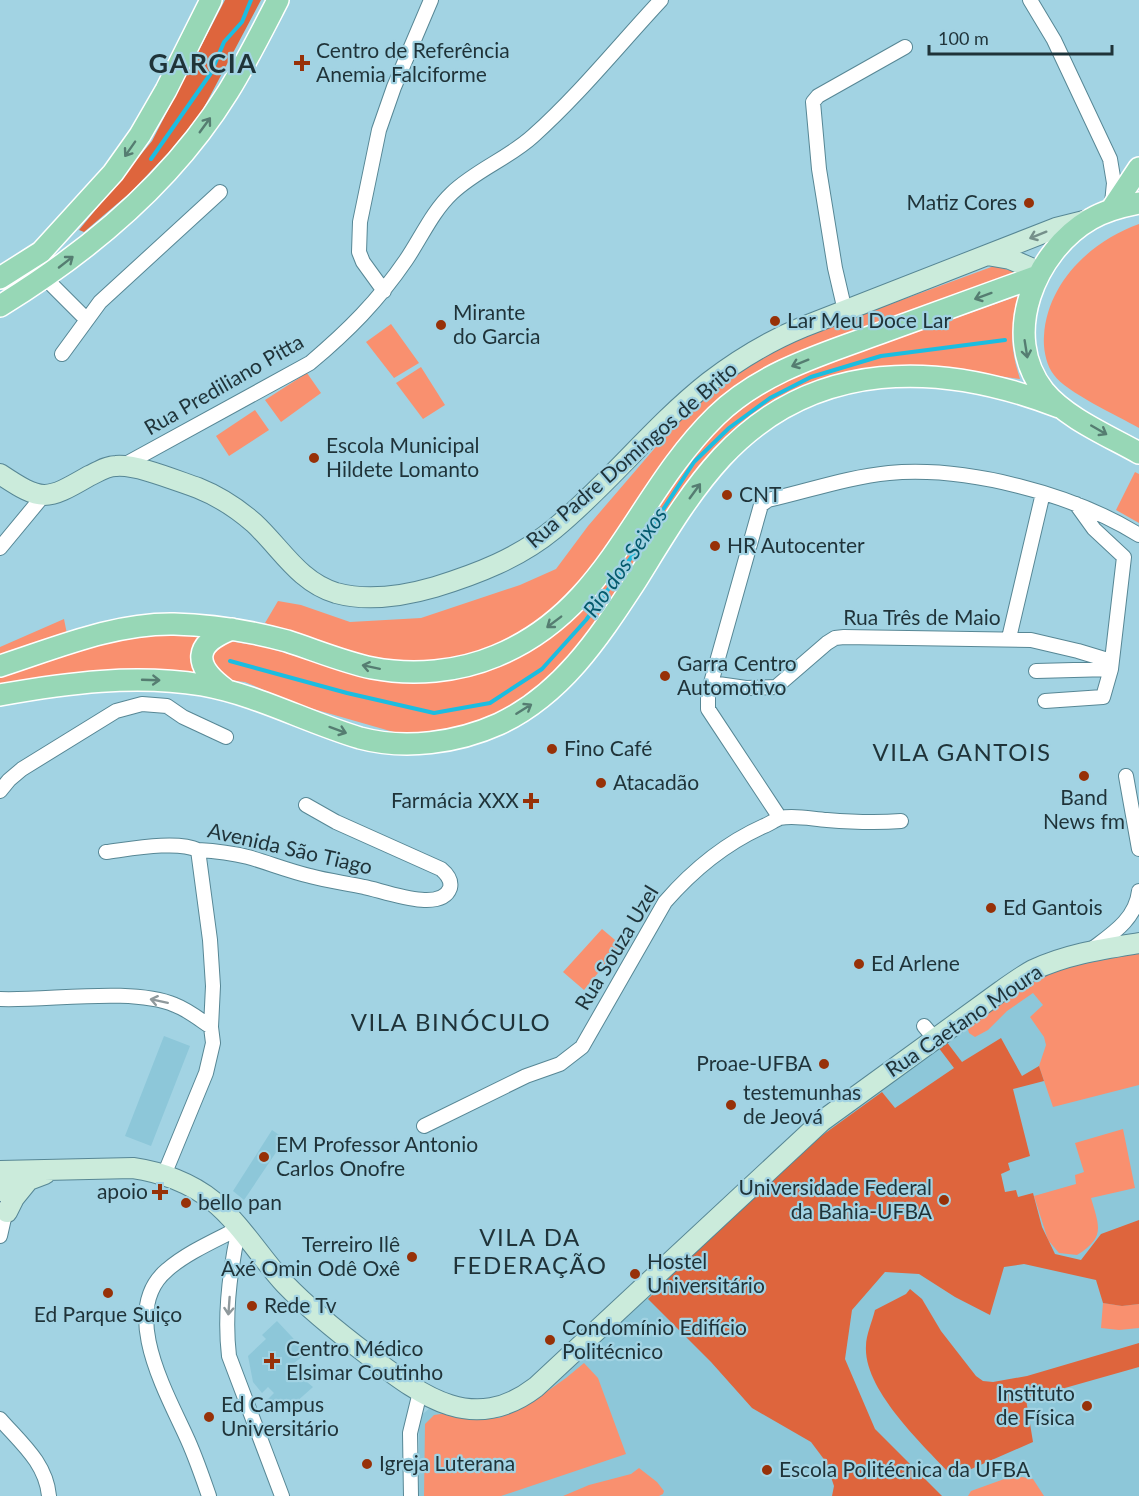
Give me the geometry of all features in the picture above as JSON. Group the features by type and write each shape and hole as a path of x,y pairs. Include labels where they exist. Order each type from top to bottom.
{"main road":[{"path":"0,278 41,252 113,173 140,135 166,90 210,0"},
{"path":"0,306 45,278 113,225 181,154 228,93 278,0"},
{"path":"1111,210 1139,168"},
{"path":"1059,407 1033,375 1026,354 1025,315 1039,274 1061,245 1090,219 1139,202"},
{"name":"Rua Padre Domingos de Brito","path":"124,465 204,490 233,507 255,524 300,573 336,593 361,597 416,593 484,571 520,552 553,530 679,407 708,383 767,343 1056,228 1090,219"},
{"path":"0,265 41,252"},
{"path":"987,255 1010,259 1039,274"},
{"path":"0,666 88,637 134,627 171,624 233,629 287,642 351,663 400,672 447,670 496,656 544,630 580,599 594,583 660,485 691,444 716,416 745,392 794,364 1039,274"},
{"path":"0,278 45,278"},
{"path":"0,695 93,682 152,680 227,690 247,695 361,738 384,742 443,741 498,724 526,709 544,696 574,667 606,626 707,475 741,438 764,419 787,405 841,383 921,376 946,378 997,387 1059,407 1139,453"},
{"path":"0,474 26,491 43,496 64,491 101,470 124,465"},
{"path":"227,690 210,678 203,667 202,656 204,647 209,641 233,629"},
{"path":"0,710 93,682"},
{"name":"Rua Caetano Moura","path":"0,1171 133,1168 164,1175 211,1199 309,1307 359,1348 420,1392 446,1405 479,1409 508,1404 522,1398 562,1363 822,1121 930,1033 1030,972 1057,960 1090,951 1139,943"},
{"path":"0,1191 62,1169"},
{"path":"2,1222 14,1198 30,1179"}],"street":[{"path":"384,291 363,262 359,252 360,222 379,130 394,87 431,0"},
{"name":"Rua Prediliano Pitta","path":"124,465 310,363 353,325 384,291 434,214 451,194 465,182 531,138 553,118 661,0"},
{"path":"1030,0 1054,40 1110,159 1114,183 1111,210"},
{"path":"844,311 819,169 813,102 818,96 905,47"},
{"path":"62,354 100,302 220,192"},
{"path":"45,278 87,320"},
{"path":"780,818 708,709 711,682 762,505 768,500 864,477 891,473 945,474 978,478 1043,493 1108,518 1139,535"},
{"path":"1009,638 1043,493"},
{"path":"0,548 43,496"},
{"path":"1045,700 1103,698 1111,665 1124,557 1094,529 1076,504"},
{"name":"Rua Três de Maio","path":"711,682 746,688 776,687 803,662 835,638 1009,638 1048,643 1111,665"},
{"path":"1036,671 1111,665"},
{"path":"0,791 22,769 116,711 129,706 142,704 166,706 183,717 226,737"},
{"path":"1126,777 1139,849"},
{"name":"Avenida São Tiago","path":"106,852 163,846 192,848 247,857 332,882 366,887 412,900 427,900 445,896 451,885 450,878 441,869 336,822 306,805"},
{"name":"Rua Souza Uzel","path":"424,1126 509,1084 560,1064 582,1047 665,902 706,862 730,845 780,818 880,823 901,821"},
{"path":"164,1175 206,1073 213,1043 210,940 198,850"},
{"path":"1090,951 1124,924 1134,910 1139,891"},
{"path":"0,999 121,997 151,999 174,1005 211,1027"},
{"path":"0,1191 6,1200 2,1222"},
{"path":"209,1496 188,1439 154,1361 147,1341 146,1322 154,1285 167,1270 239,1228"},
{"path":"239,1228 233,1254 228,1308 229,1356 282,1496"},
{"path":"411,1496 410,1432 420,1392"},
{"path":"0,1419 40,1464 49,1488 49,1496"}],"shaded area":[{"path":"225,0 261,0 201,113 169,152 131,192 84,232 79,230 152,141"},
{"path":"1139,224 1139,428 1060,382 1049,366 1044,341 1047,317 1053,299 1075,266 1104,241"},
{"path":"994,266 1019,273 720,402 665,458 609,544 557,611 498,647 427,663 367,658 265,623 278,601 301,605 350,622 421,618 520,585 556,569 588,526 691,406 739,371 785,343"},
{"path":"1021,295 1014,317 1012,337 1020,379 945,369 881,367 817,381 770,406 736,431 699,465 592,628 565,662 530,695 475,724 404,735 303,706 245,682 195,676 0,689 0,673 59,655 137,636 198,636 265,647 355,674 432,683 505,663 563,628 605,585 690,459 723,424 764,392 799,374"},
{"path":"391,324 419,363 394,378 366,342"},
{"path":"421,367 445,405 423,419 396,383"},
{"path":"307,373 321,393 281,422 265,400"},
{"path":"255,410 269,430 229,456 216,436"},
{"path":"1135,472 1139,474 1139,523 1116,510"},
{"path":"64,619 67,634 0,656 0,647"},
{"path":"602,929 621,945 584,990 563,972"},
{"name":"Universidade Federal da Bahia-UFBA","path":"1139,953 1139,1496 419,1496 419,1417 430,1408 500,1415 548,1390 819,1134 921,1056 1069,964"},
{"path":"1139,953 1139,1085 1053,1107 1039,1066 1046,1045 1044,1037 1030,1017 1043,1005 1033,993 1007,1011 988,1030 975,1037 969,1033 967,1026 998,1000 1052,970"},
{"path":"164,1036 190,1046 151,1146 125,1136"},
{"path":"1001,1038 1022,1076 1039,1066 1044,1081 1013,1089 1030,1156 1008,1163 1010,1170 1001,1174 1005,1192 1016,1190 1018,1197 1033,1193 1042,1227 1055,1254 1081,1260 1101,1234 1139,1220 1139,1304 1122,1306 1103,1303 1096,1280 1024,1264 1004,1267 990,1315 955,1297 919,1274 885,1272 852,1310 845,1359 875,1429 942,1496 832,1496 834,1486 826,1462 811,1442 752,1408 711,1362 648,1299 784,1163 882,1092 895,1108 954,1068 938,1047 946,1041 962,1062"},
{"path":"1123,1129 1135,1188 1091,1198 1098,1224 1093,1242 1077,1255 1059,1253 1048,1240 1034,1196 1076,1184 1075,1175 1084,1172 1075,1143"},
{"name":"EM Professor Antonio Carlos Onofre","path":"272,1130 285,1139 244,1200 233,1191"},
{"path":"910,1289 922,1299 941,1331 976,1376 983,1381 993,1382 1027,1376 1139,1343 1139,1367 1026,1399 1033,1442 953,1477 898,1417 874,1381 868,1363 866,1342 875,1310 906,1294"},
{"path":"1103,1303 1122,1306 1139,1304 1139,1328 1119,1330 1101,1328"},
{"name":"Centro Médico Elsimar Coutinho","path":"277,1321 307,1353 289,1367 313,1387 286,1411 264,1403 274,1393 268,1387 262,1393 253,1382 248,1356 266,1339 262,1335"},
{"path":"584,1363 598,1378 626,1454 501,1496 424,1496 425,1424 434,1415 454,1412 499,1418 542,1395"},
{"path":"639,1468 657,1482 664,1491 663,1494 659,1496 563,1496 589,1485 631,1474"},
{"path":"1007,1478 1033,1479 1044,1496 968,1496 971,1491"}],"waterway":[{"name":"Rio dos Seixos","path":"151,159 211,73 224,42 242,22 251,0"},
{"name":"Rio dos Seixos","path":"230,661 347,693 434,713 490,703 542,669 586,620 638,548 694,462 729,428 770,398 811,377 881,356 1005,340"}],"place":[{"name":"Centro de Referência Anemia Falciforme","path":"302,63"},
{"name":"Matiz Cores","path":"1029,203"},
{"name":"Lar Meu Doce Lar","path":"775,321"},
{"name":"Mirante do Garcia","path":"441,325"},
{"name":"Escola Municipal Hildete Lomanto","path":"314,458"},
{"name":"CNT","path":"727,495"},
{"name":"HR Autocenter","path":"715,546"},
{"name":"Garra Centro Automotivo","path":"665,676"},
{"name":"Fino Café","path":"552,749"},
{"name":"Band News fm","path":"1084,776"},
{"name":"Atacadão","path":"601,783"},
{"name":"Farmácia XXX","path":"531,801"},
{"name":"Ed Gantois","path":"991,908"},
{"name":"Ed Arlene","path":"859,964"},
{"name":"Proae-UFBA","path":"824,1064"},
{"name":"testemunhas de Jeová","path":"731,1105"},
{"name":"EM Professor Antonio Carlos Onofre","path":"264,1157"},
{"name":"apoio","path":"160,1192"},
{"name":"Universidade Federal da Bahia-UFBA","path":"944,1200"},
{"name":"bello pan","path":"186,1203"},
{"name":"Terreiro Ilê Axé Omin Odê Oxê","path":"412,1257"},
{"name":"Hostel Universitário","path":"635,1274"},
{"name":"Ed Parque Suiço","path":"108,1293"},
{"name":"Rede Tv","path":"252,1306"},
{"name":"Condomínio Edifício Politécnico","path":"550,1340"},
{"name":"Centro Médico Elsimar Coutinho","path":"272,1361"},
{"name":"Instituto de Física","path":"1087,1406"},
{"name":"Ed Campus Universitário","path":"209,1417"},
{"name":"Igreja Luterana","path":"367,1464"},
{"name":"Escola Politécnica da UFBA","path":"767,1470"}],"district":[{"name":"GARCIA","path":"203,64"},
{"name":"VILA GANTOIS","path":"962,753"},
{"name":"VILA BINÓCULO","path":"451,1023"},
{"name":"VILA DA FEDERAÇÃO","path":"530,1252"}]}
